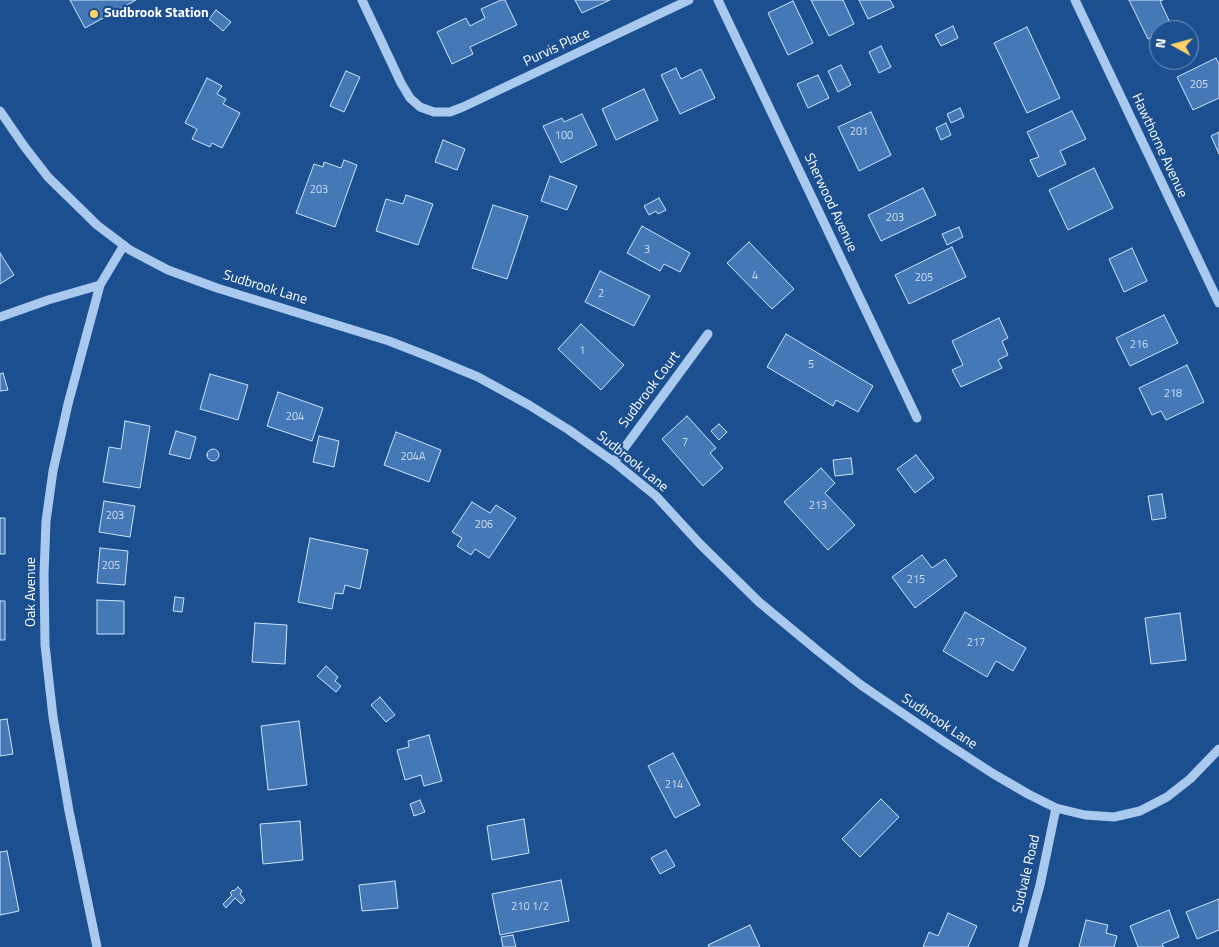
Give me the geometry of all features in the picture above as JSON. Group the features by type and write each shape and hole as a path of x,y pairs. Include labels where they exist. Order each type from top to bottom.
{"street":[{"name":"Purvis Place","path":"362,0 410,98 420,106 434,112 450,112 463,107 690,0"},
{"name":"Sherwood Avenue","path":"718,0 917,418"},
{"name":"Hawthorne Avenue","path":"1075,0 1219,303"},
{"name":"Sudbrook Lane","path":"0,111 48,177 97,225 130,250 168,270 217,288 389,341 478,378 529,405 569,430 614,462 656,496 700,544 759,602 818,652 942,742 992,773 1056,808 1085,815 1114,817 1140,811 1166,797 1190,779 1219,748"},
{"name":"Oak Avenue","path":"97,947 69,811 53,717 46,645 44,574 46,521 53,471 68,404 100,286 124,245"},
{"path":"0,317 48,300 100,286"},
{"name":"Sudbrook Court","path":"614,462 708,334"},
{"name":"Sudvale Road","path":"1023,947 1040,885 1056,808"}],"building":[{"name":"Sudbrook Station","path":"70,0 136,0 85,28"},
{"path":"505,0 517,25 470,47 473,54 452,64 437,32 466,18 470,26 485,18 481,9"},
{"path":"575,0 610,0 582,13"},
{"path":"811,0 843,0 854,24 829,36"},
{"path":"859,0 890,0 894,7 868,19"},
{"path":"1129,0 1163,0 1160,1 1169,20 1149,20 1148,39"},
{"path":"793,1 813,43 788,55 768,13"},
{"path":"216,10 231,22 223,31 209,19"},
{"path":"953,26 958,38 941,46 935,35"},
{"path":"1027,27 1060,98 1027,113 994,43"},
{"path":"881,46 891,67 879,73 869,52"},
{"path":"1216,58 1219,64 1219,98 1193,110 1177,77 1191,70 1199,70 1199,66"},
{"path":"841,65 851,85 838,92 828,71"},
{"path":"676,68 681,79 701,69 715,98 680,114 661,75"},
{"path":"346,71 360,77 344,112 330,106"},
{"path":"818,75 829,98 808,108 797,84"},
{"path":"207,78 222,86 217,94 226,99 223,104 240,113 222,148 212,143 210,147 192,139 197,129 185,123"},
{"path":"644,89 658,120 616,140 602,109"},
{"path":"960,108 964,117 951,123 947,114"},
{"path":"1072,111 1086,139 1060,151 1066,164 1038,177 1030,160 1039,157 1027,132"},
{"path":"871,112 891,155 859,171 838,127"},
{"path":"582,114 597,145 561,163 543,126 562,118 564,122"},
{"path":"946,123 951,135 941,140 936,128"},
{"path":"1219,132 1219,154 1211,136"},
{"path":"443,140 465,149 457,170 435,162"},
{"path":"344,160 357,165 335,227 296,213 314,164 323,167 324,162 341,168"},
{"path":"1094,168 1113,208 1068,230 1049,190"},
{"path":"550,176 577,186 567,210 541,201"},
{"path":"923,188 936,215 881,241 868,215"},
{"path":"406,195 433,204 418,245 376,231 386,199 403,204"},
{"path":"659,198 666,210 658,214 656,211 649,215 644,206"},
{"path":"493,205 528,216 507,279 472,268"},
{"path":"642,226 690,253 680,272 664,264 660,271 627,253"},
{"path":"959,227 963,237 947,245 942,234"},
{"path":"749,242 794,289 772,309 727,263"},
{"path":"952,247 966,277 909,304 895,275"},
{"path":"1132,248 1147,281 1124,292 1109,259"},
{"path":"0,253 14,275 0,284"},
{"path":"600,271 650,296 634,326 585,302"},
{"path":"1164,315 1178,343 1130,366 1116,338"},
{"path":"999,318 1008,338 1002,341 1008,355 998,360 1002,368 961,387 952,370 963,365 952,341"},
{"path":"581,324 624,365 601,390 558,349"},
{"path":"786,334 873,386 858,412 836,400 833,406 767,367"},
{"path":"1187,365 1204,402 1166,420 1161,411 1152,415 1139,388"},
{"path":"3,373 8,390 0,391 0,374"},
{"path":"210,374 248,385 238,420 200,409"},
{"path":"278,392 323,408 312,441 267,426"},
{"path":"687,416 716,448 710,453 723,468 703,486 662,439"},
{"path":"125,421 150,426 140,488 103,482 109,447 121,449"},
{"path":"719,424 727,432 719,440 711,431"},
{"path":"176,431 196,437 190,459 169,454"},
{"path":"396,432 441,450 429,482 384,465"},
{"path":"319,436 339,441 334,467 313,462"},
{"path":"211,449 215,449 219,455 215,461 211,461 207,457 207,453"},
{"path":"916,455 934,478 915,493 897,469"},
{"path":"851,458 853,474 835,476 833,460"},
{"path":"821,468 835,483 825,493 855,525 828,550 784,502"},
{"path":"1162,494 1166,518 1152,520 1148,496"},
{"path":"104,501 135,506 130,537 99,532"},
{"path":"472,502 490,513 496,505 516,518 489,558 475,549 471,555 457,546 462,538 452,532"},
{"path":"0,518 5,518 5,554 0,554"},
{"path":"310,538 368,550 360,589 345,585 343,594 335,593 332,609 298,602"},
{"path":"100,548 128,551 125,585 97,583"},
{"path":"922,555 932,568 945,559 957,576 915,608 892,577"},
{"path":"175,597 184,598 182,612 173,611"},
{"path":"97,600 124,601 124,634 97,634"},
{"path":"0,601 5,601 5,640 0,640"},
{"path":"965,612 1026,648 1013,671 996,661 987,677 943,651"},
{"path":"1180,613 1186,660 1151,664 1145,618"},
{"path":"255,623 287,625 285,664 252,662"},
{"path":"326,666 338,677 335,681 341,686 336,692 317,676"},
{"path":"380,697 395,715 386,722 371,705"},
{"path":"7,719 13,754 0,756 0,720"},
{"path":"299,721 307,785 268,790 261,726"},
{"path":"429,735 442,781 424,786 421,775 405,780 397,750 409,747 408,741"},
{"path":"673,753 700,805 675,818 648,766"},
{"path":"881,799 899,817 860,857 842,839"},
{"path":"420,800 425,812 414,816 410,804"},
{"path":"524,819 529,853 492,860 487,826"},
{"path":"300,821 303,860 263,864 260,824"},
{"path":"666,850 675,866 660,874 651,858"},
{"path":"7,851 19,911 0,915 0,852"},
{"path":"561,880 569,921 500,935 492,894"},
{"path":"395,881 398,908 362,911 359,885"},
{"path":"238,887 242,891 240,894 245,900 241,904 235,898 226,908 223,904 232,895 230,893"},
{"path":"1219,899 1219,930 1197,939 1186,912"},
{"path":"1169,910 1179,937 1162,944 1164,947 1138,947 1130,926"},
{"path":"948,913 977,926 968,947 923,947 929,932 938,936"},
{"path":"1086,920 1108,925 1106,933 1117,936 1114,947 1079,947"},
{"path":"750,925 760,947 709,947 708,945"},
{"path":"513,935 516,947 503,947 501,937"}],"place":[{"name":"Sudbrook Station","path":"94,14"}]}
